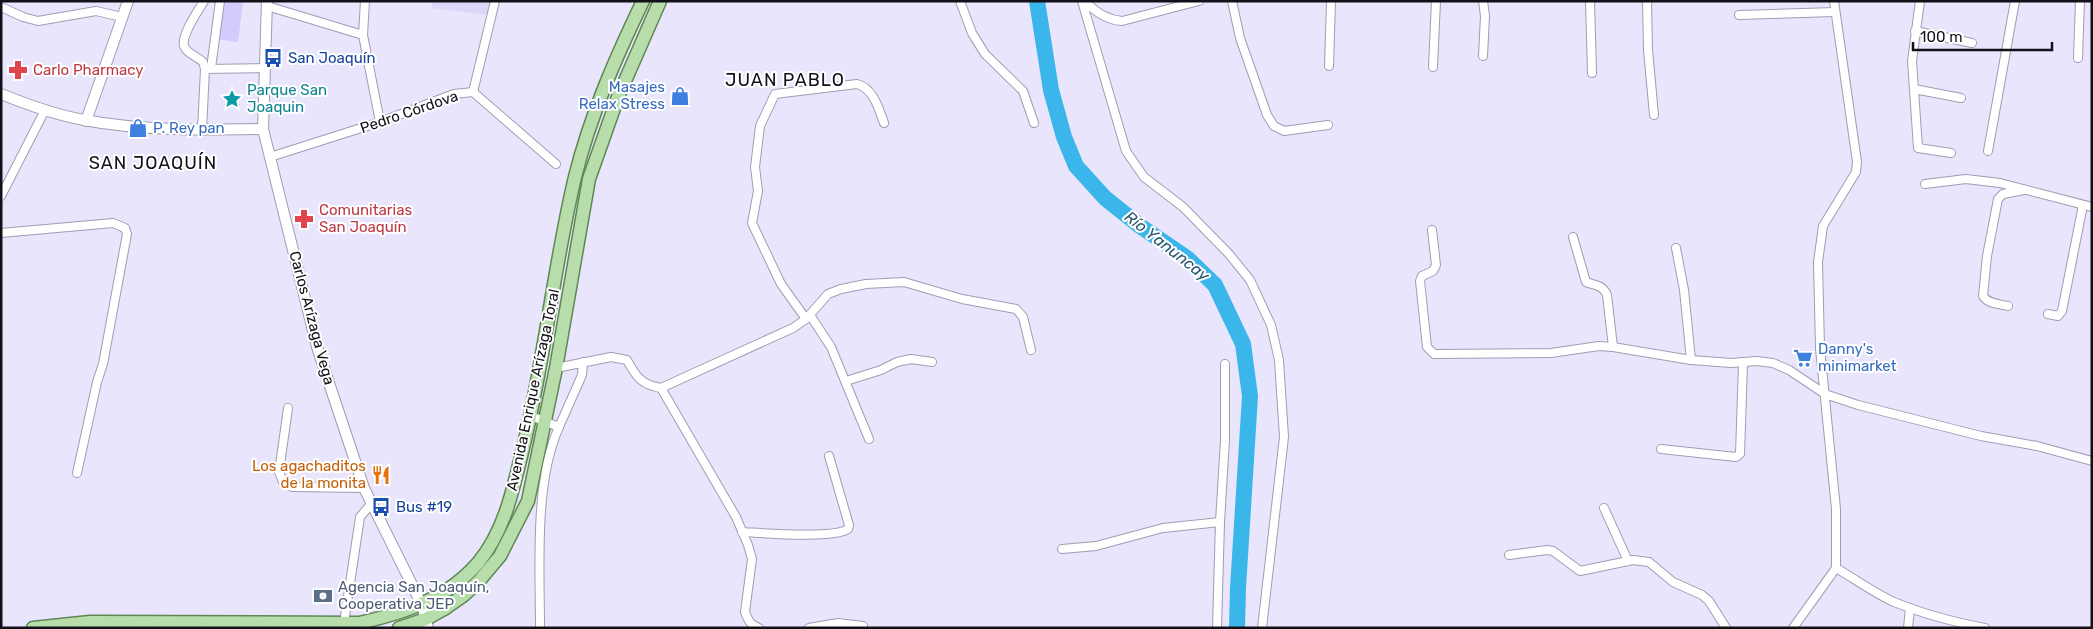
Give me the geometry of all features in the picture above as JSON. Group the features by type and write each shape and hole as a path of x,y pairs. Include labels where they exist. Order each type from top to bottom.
{"main road":[{"name":"Avenida Enrique Arízaga Toral","path":"33,628 90,622 359,623 393,616 422,605 448,589 478,562 493,540 505,516 515,484 530,416 573,186 586,135 643,1"},
{"name":"Avenida Enrique Arízaga Toral","path":"399,628 427,623 464,595 500,556 528,501 546,421 589,179 618,97 660,1"}],"street":[{"path":"86,121 128,1"},
{"path":"204,1 184,36 184,46 203,62 208,69"},
{"path":"202,130 208,69 220,1"},
{"path":"365,1 363,35 380,122"},
{"path":"473,92 495,1"},
{"path":"960,1 972,33 985,54 1023,91 1034,123"},
{"path":"1083,1 1099,13 1114,20 1122,21 1198,1"},
{"path":"1083,1 1126,151 1133,164 1144,177 1183,208 1229,254 1250,280 1271,325 1279,360 1284,437 1262,628"},
{"path":"1232,1 1240,38 1267,115 1274,126 1284,131 1328,125"},
{"path":"1329,66 1330,1"},
{"path":"1433,67 1436,1"},
{"path":"1483,1 1485,16 1483,56"},
{"path":"1590,1 1592,73"},
{"path":"1647,1 1654,115"},
{"path":"1794,628 1836,568 1836,509 1820,339 1818,262 1823,226 1856,172 1857,162 1834,1"},
{"path":"1920,1 1912,61 1918,148 1951,153"},
{"path":"1988,151 2015,1"},
{"path":"2078,58 2080,1"},
{"path":"267,3 363,35"},
{"name":"Carlos Arízaga Vega","path":"267,3 263,129 317,347 364,488 422,605 427,623"},
{"path":"1,7 23,17 38,21 96,11 122,17"},
{"path":"1739,16 1835,12"},
{"path":"1916,31 1972,43"},
{"path":"208,69 266,68"},
{"path":"869,439 831,347 781,284 752,223 758,191 755,167 760,126 775,94 857,84 864,86 868,90 884,123"},
{"path":"1914,89 1961,98"},
{"name":"Pedro Córdova","path":"270,157 380,122 454,94 473,92 556,164"},
{"path":"1,94 45,110 86,121 202,130 263,129"},
{"path":"1,196 45,110"},
{"path":"1925,184 1966,179 2000,183 2092,207"},
{"path":"2008,306 1985,300 1983,296 1987,256 1998,199 2003,194 2026,190"},
{"path":"2048,314 2058,316 2062,311 2083,205"},
{"path":"1,233 113,223 124,228 127,234 103,364 90,410 77,473"},
{"path":"1432,230 1436,265 1433,271 1422,276 1420,281 1426,340 1430,352 1439,355 1551,353 1587,347 1613,347 1691,360 1743,363 1757,361 1789,370 1825,394 1981,436 2037,446 2092,460"},
{"path":"1573,237 1586,282 1599,284 1608,295 1613,347"},
{"path":"1676,248 1684,290 1691,360"},
{"path":"556,368 612,357 627,360 635,375 648,386 661,388 793,328 808,317 828,294 841,289 866,284 904,282 962,299 1016,309 1023,317 1030,350"},
{"path":"846,381 911,359 932,362"},
{"path":"540,628 542,506 547,464 559,427 582,375 583,362"},
{"path":"1661,449 1736,457 1740,454 1743,363"},
{"path":"1217,628 1220,522 1225,440 1225,364"},
{"path":"661,388 742,532 752,559 746,612 748,620 753,626 759,628"},
{"path":"288,408 279,472 283,482 292,487 364,488"},
{"path":"530,416 559,427"},
{"path":"742,532 790,535 844,532 848,529 849,525 829,456"},
{"path":"344,623 360,516 372,503"},
{"path":"1604,508 1628,561"},
{"path":"1062,549 1096,546 1163,528 1220,522"},
{"path":"1509,555 1553,551 1580,571 1641,559 1649,562 1673,582 1702,595 1715,609 1726,628"},
{"path":"1836,568 1892,601 1963,626 1985,628"},
{"path":"1908,628 1910,608"},
{"path":"809,628 838,623 863,626"}],"shaded area":[{"path":"220,1 243,1 238,42 216,39"},
{"path":"432,1 491,1 489,15 432,8"}],"waterway":[{"name":"Río Yanuncay","path":"1037,1 1051,90 1064,137 1076,166 1105,198 1140,226 1187,258 1215,285 1243,344 1250,396 1237,628"}],"place":[{"name":"San Joaquín","path":"273,58"},
{"name":"Carlo Pharmacy","path":"18,70"},
{"name":"Masajes Relax Stress","path":"680,96"},
{"name":"Parque San Joaquin","path":"232,99"},
{"name":"P. Rey pan","path":"138,128"},
{"name":"Comunitarias San Joaquín","path":"304,219"},
{"name":"Danny's minimarket","path":"1803,358"},
{"name":"Los agachaditos de la monita","path":"381,475"},
{"name":"Bus #19","path":"381,507"},
{"name":"Agencia San Joaquín, Cooperativa JEP","path":"323,596"}],"district":[{"name":"JUAN PABLO","path":"785,80"},
{"name":"SAN JOAQUÍN","path":"153,163"}]}
